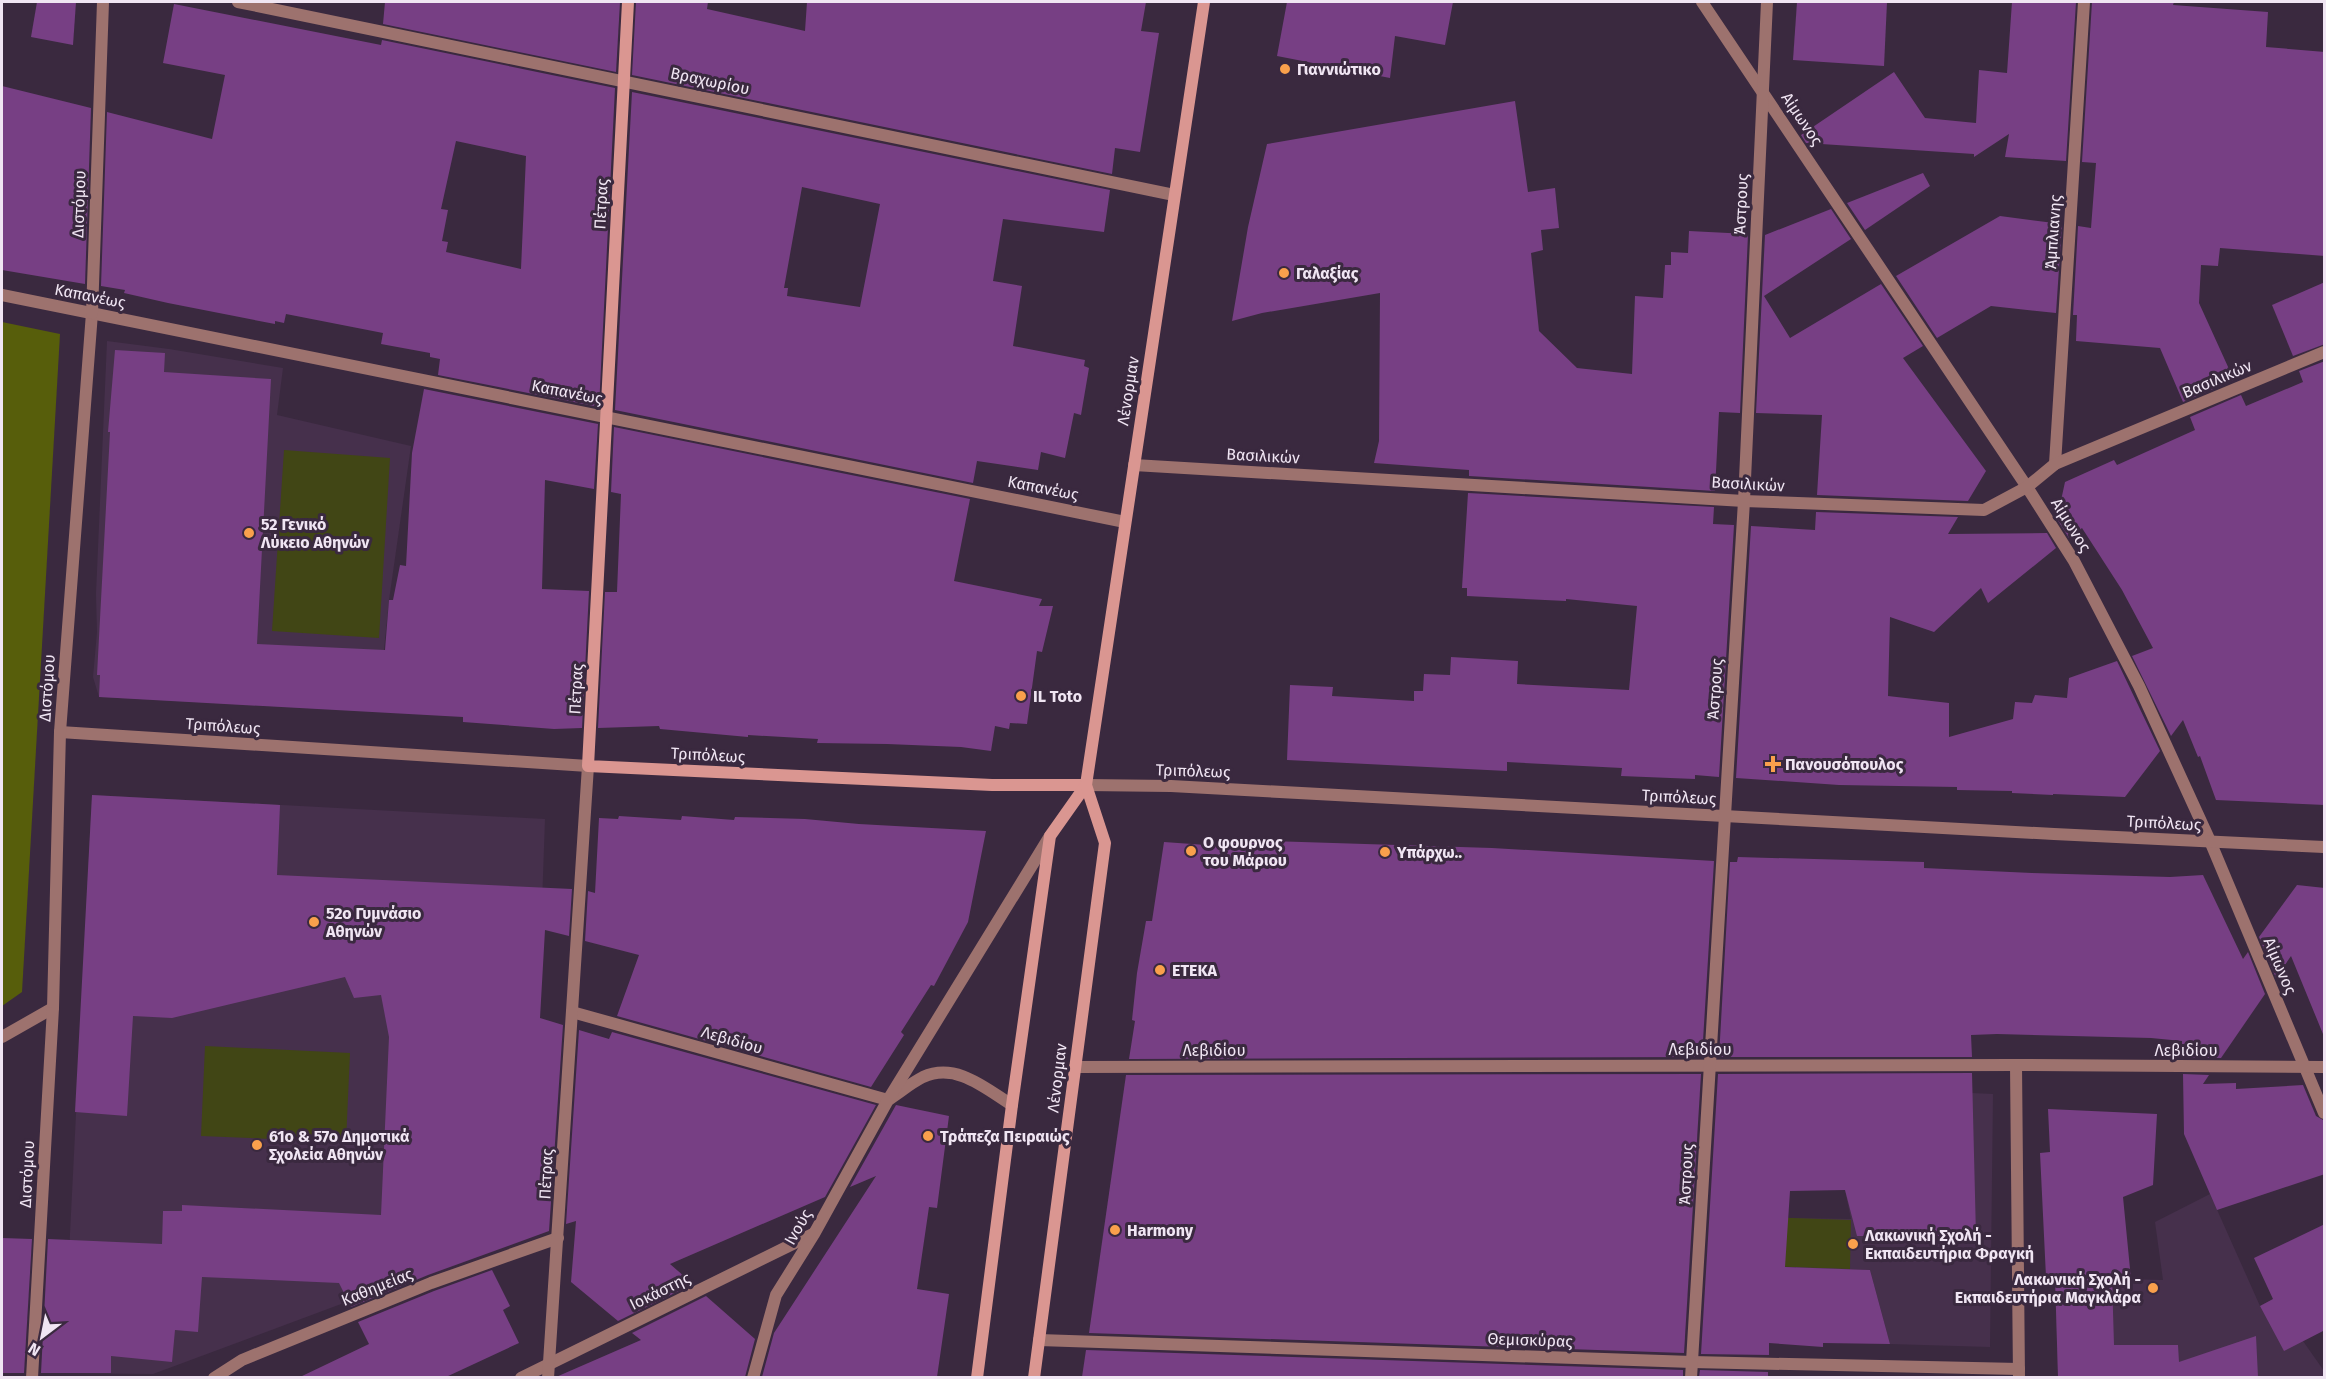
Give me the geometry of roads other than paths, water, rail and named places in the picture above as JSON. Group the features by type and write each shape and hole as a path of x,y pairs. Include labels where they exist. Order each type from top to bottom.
{"main road":[{"name":"Πέτρας","path":"588,766 628,2"},
{"name":"Λένορμαν","path":"1034,1377 1105,843 1086,785 1204,2"},
{"name":"Τριπόλεως","path":"588,766 992,785 1086,785"},
{"name":"Λένορμαν","path":"977,1377 1050,836 1086,785"}],"street":[{"name":"Διστόμου","path":"32,1377 53,1008 60,732 92,313 103,2"},
{"name":"Βραχωρίου","path":"238,2 1174,195"},
{"name":"Αίμωνος","path":"1702,2 2028,487 2074,561 2139,686 2210,842 2325,1113"},
{"name":"Άστρους","path":"1691,1377 1708,1066 1744,501 1767,2"},
{"name":"Άμπλιανης","path":"2055,464 2084,2"},
{"name":"Καπανέως","path":"2,295 1125,522"},
{"name":"Βασιλικών","path":"1134,465 1744,501 1984,510 2028,487 2055,464 2325,352"},
{"name":"Τριπόλεως","path":"60,732 588,766"},
{"name":"Πέτρας","path":"548,1377 588,766"},
{"name":"Τριπόλεως","path":"1086,785 1171,786 2325,847"},
{"name":"Λένορμαν","path":"888,1100 1050,836"},
{"path":"2,1036 53,1008"},
{"name":"Λεβιδίου","path":"572,1012 888,1100"},
{"path":"2016,1065 2019,1373"},
{"name":"Λεβιδίου","path":"1076,1066 2325,1067"},
{"path":"888,1100 923,1077 944,1071 970,1078 1012,1105"},
{"name":"Ινούς","path":"753,1377 776,1295 814,1234 888,1100"},
{"name":"Ιοκάστης","path":"521,1377 814,1234"},
{"name":"Καθημείας","path":"214,1377 242,1359 431,1282 558,1238"},
{"name":"Θεμισκύρας","path":"1039,1340 2019,1373"}],"place":[{"name":"Γιαννιώτικο","path":"1285,69"},
{"name":"Γαλαξίας","path":"1284,273"},
{"name":"52 Γενικό Λύκειο Αθηνών","path":"249,533"},
{"name":"IL Toto","path":"1021,696"},
{"name":"Πανουσόπουλος","path":"1773,764"},
{"name":"Ο φουρνος του Μάριου","path":"1191,851"},
{"name":"Υπάρχω..","path":"1385,852"},
{"name":"52ο Γυμνάσιο Αθηνών","path":"314,922"},
{"name":"ΕΤΕΚΑ","path":"1160,970"},
{"name":"Τράπεζα Πειραιώς","path":"928,1136"},
{"name":"61ο & 57ο Δημοτικά Σχολεία Αθηνών","path":"257,1145"},
{"name":"Harmony","path":"1115,1230"},
{"name":"Λακωνική Σχολή - Εκπαιδευτήρια Φραγκή","path":"1853,1244"},
{"name":"Λακωνική Σχολή - Εκπαιδευτήρια Μαγκλάρα","path":"2153,1288"}]}
